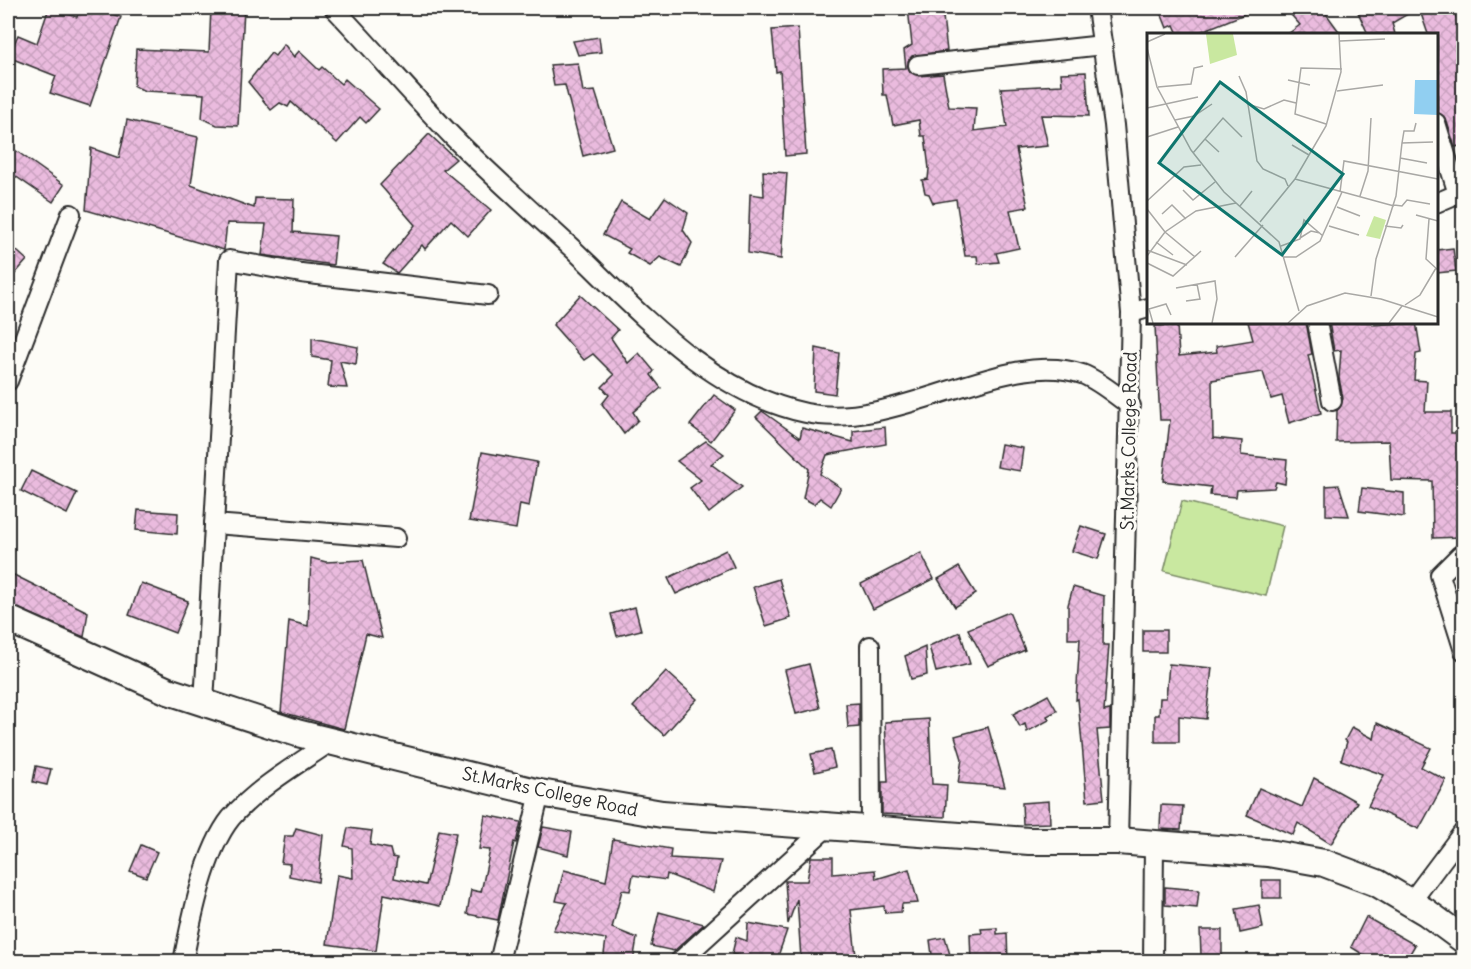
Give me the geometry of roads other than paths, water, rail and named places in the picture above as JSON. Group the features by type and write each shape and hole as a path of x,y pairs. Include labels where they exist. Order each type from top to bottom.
{"main road":[{"name":"St.Marks College Road","path":"8,619 112,667 204,702 330,742 540,793 662,814 1029,841 1154,843 1268,854 1324,863 1377,884 1410,903 1464,940"}],"street":[{"name":"St.Marks College Road","path":"1097,8 1140,311 1131,406 1118,841"},
{"path":"341,9 453,137 672,343 739,388 774,404 834,417 891,409 1009,374 1038,369 1060,370 1080,374 1096,381 1131,406"},
{"path":"918,65 1102,45"},
{"path":"1438,126 1461,192 1438,203"},
{"path":"8,381 71,214"},
{"path":"204,702 229,260 301,273 488,295"},
{"path":"1317,324 1332,400"},
{"path":"214,524 396,538"},
{"path":"1464,556 1460,555 1440,575 1464,651"},
{"path":"870,646 871,830"},
{"path":"183,962 210,855 219,836 247,803 330,742"},
{"path":"499,962 540,793"},
{"path":"679,962 827,827"},
{"path":"1410,903 1464,831"},
{"path":"1153,962 1154,843"}]}
